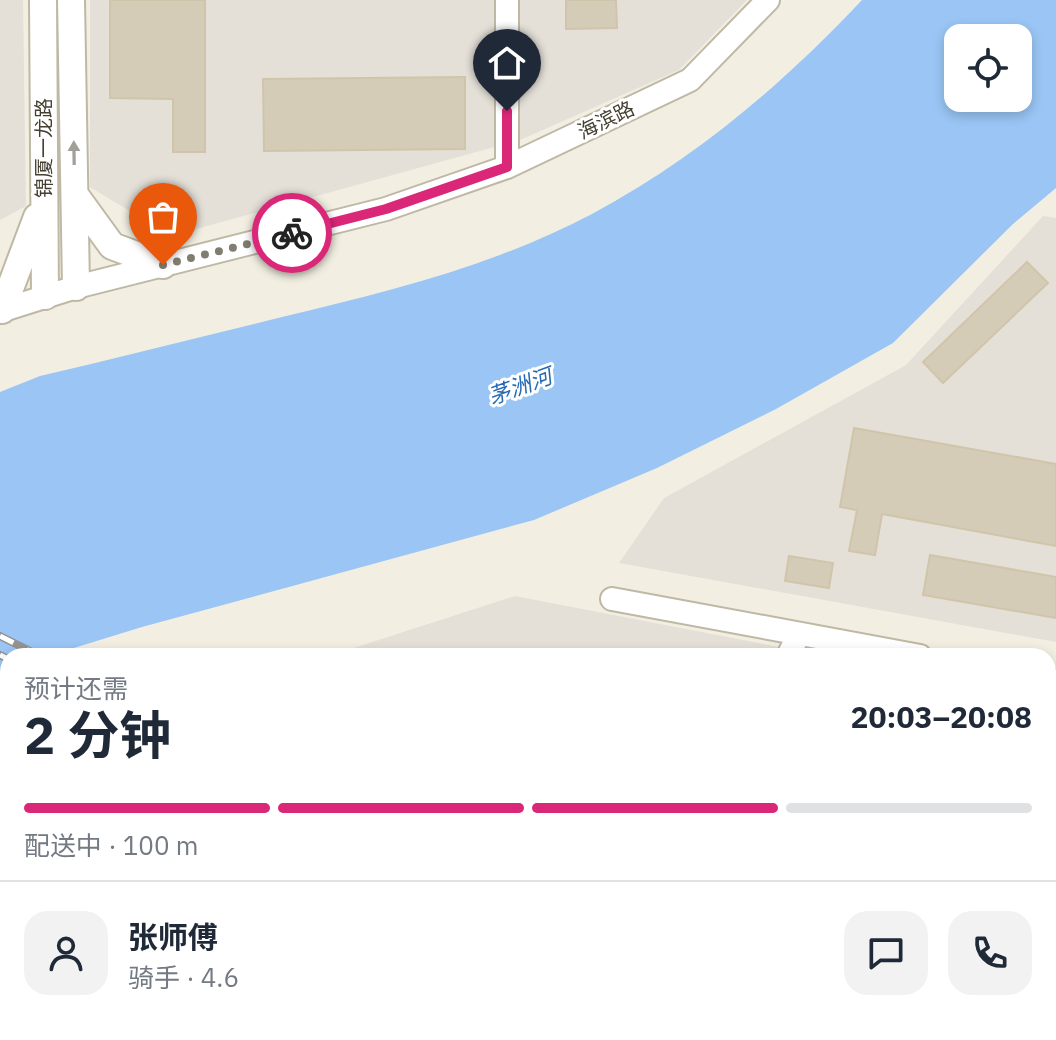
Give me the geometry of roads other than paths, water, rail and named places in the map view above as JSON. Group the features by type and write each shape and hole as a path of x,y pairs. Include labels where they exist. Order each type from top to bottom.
{"street":[{"name":"锦厦一龙路","path":"43,0 45,296"},
{"name":"锦厦一龙路","path":"71,0 76,287"},
{"path":"507,0 507,167"},
{"name":"海滨路","path":"1,310 76,287 386,209 507,167 690,80 768,0"},
{"path":"1,310 26,252 45,195"},
{"path":"75,195 112,246 163,265"},
{"path":"612,599 876,648"},
{"path":"792,648 799,634"}],"water":[{"name":"茅洲河","path":"862,0 1056,0 1056,188 1013,224 893,343 776,409 657,468 534,520 74,648 0,648 0,392 40,376 401,287 479,263 555,232 630,192 702,145 769,91"}],"railway":[{"path":"0,636 24,648"}]}
